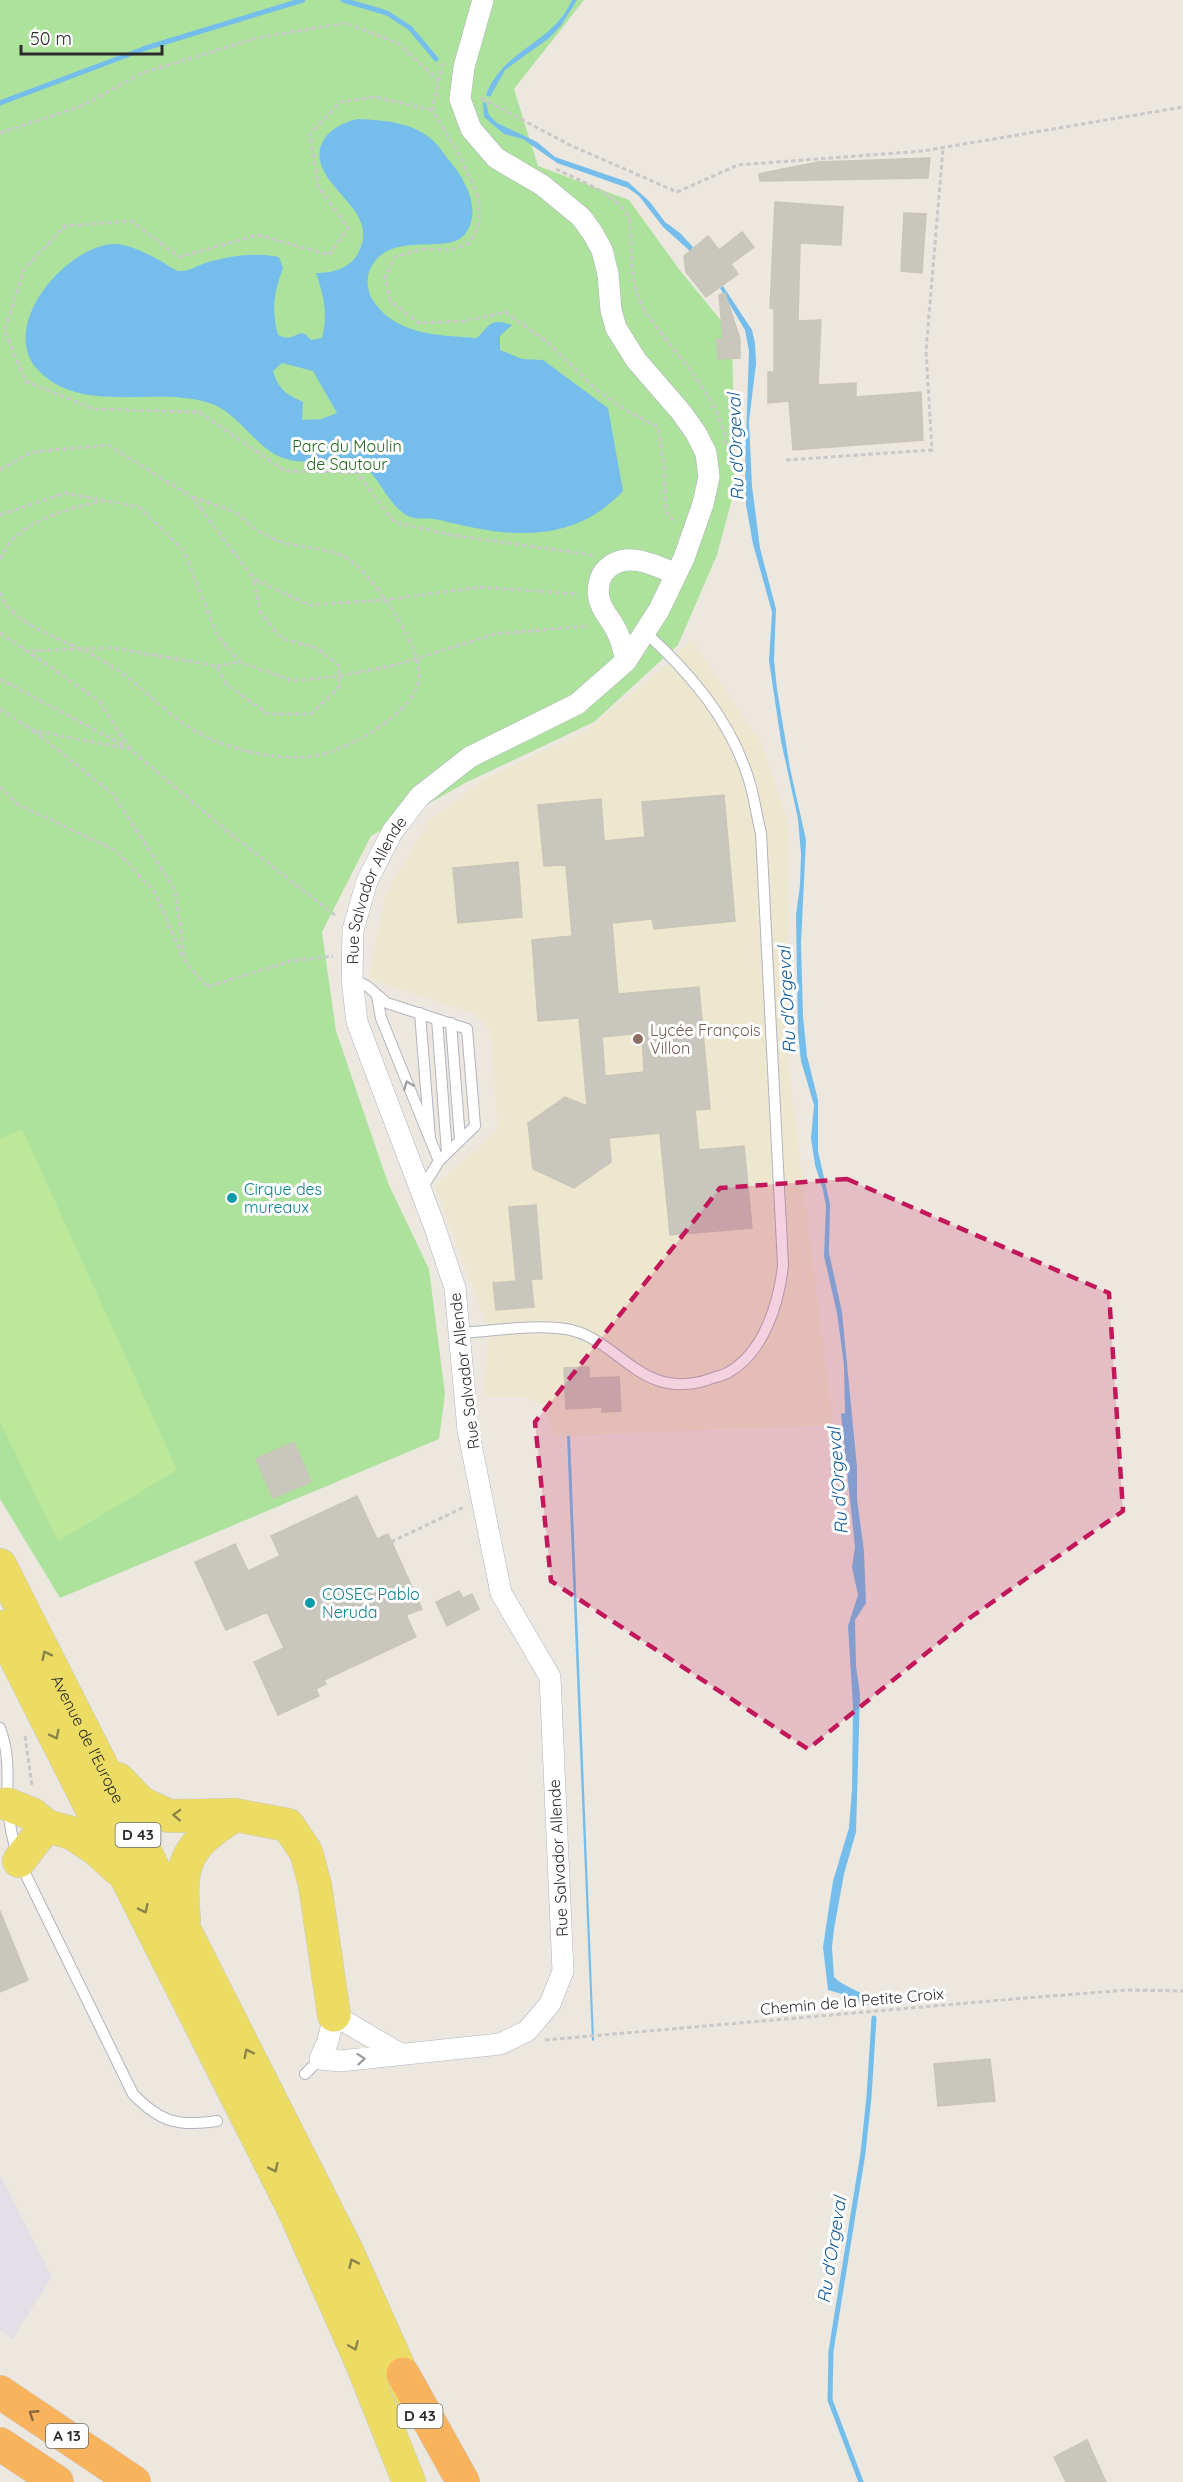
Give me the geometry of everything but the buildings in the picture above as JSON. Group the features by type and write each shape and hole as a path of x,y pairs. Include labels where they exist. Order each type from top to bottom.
{"highway":[{"path":"403,2374 463,2482"},
{"name":"A 13","path":"0,2392 134,2482"},
{"name":"A 13","path":"0,2444 57,2482"}],"main road":[{"name":"Avenue de l'Europe","path":"0,1565 186,1929 246,2114"},
{"name":"Avenue de l'Europe","path":"0,1627 246,2114"},
{"path":"103,1766 141,1803 169,1816 235,1815 288,1825 306,1852 315,1885 334,2015"},
{"path":"7,1804 32,1814 46,1826 72,1833 96,1849 128,1877"},
{"path":"186,1929 181,1888 186,1859 208,1832 235,1815"},
{"path":"19,1861 46,1826"},
{"name":"D 43","path":"246,2114 346,2249 403,2374 446,2482"},
{"name":"D 43","path":"246,2114 294,2210 331,2292 409,2482"}],"street":[{"path":"460,94 464,67 483,0"},
{"name":"Rue Salvador Allende","path":"320,2059 340,2061 500,2044 527,2031 550,2004 563,1971 550,1677 501,1593 468,1430 455,1288 421,1190 357,1022 352,979 353,930 367,880 392,832 420,796 470,757 577,704 626,661 659,610 676,574 703,504 709,477 706,453 696,433 636,360 616,328 602,250 592,232 581,217 562,201 542,185 496,158 481,143 471,129 460,94"},
{"path":"626,661 622,641 614,624 602,609 598,596 601,577 611,564 628,560 646,561 676,574"},
{"path":"320,2059 328,2041 334,2015 402,2055"}],"lane":[{"path":"460,1333 532,1328 567,1329 600,1341 657,1380 697,1383 729,1372 751,1353 764,1334 781,1286 783,1265 760,833 748,775 730,734 701,690 674,658 645,632"},
{"path":"352,979 367,986 387,1003 467,1029 475,1126 443,1157 421,1190"},
{"path":"377,996 381,1018 430,1139 443,1157"},
{"path":"420,1013 430,1139"},
{"path":"437,1019 443,1157"},
{"path":"451,1023 460,1140"},
{"path":"0,1728 9,1760 7,1804 11,1836 19,1861 133,2094 161,2118 181,2123 198,2124 246,2114"},
{"path":"305,2074 320,2059"}],"path":[{"path":"0,133 84,105 142,73 257,38 346,23 398,43 438,80 460,94 676,192 738,165 923,151 1183,107"},
{"path":"445,57 432,110 460,156 478,199 479,225 469,243 460,247 452,250 421,249 395,257 386,276 390,302 419,323 466,321 505,312 546,341 598,391 658,428 664,467 666,512 679,526 695,527"},
{"path":"432,110 375,97 340,102 310,134 318,186 348,228 329,255 258,235 179,257 131,221 65,226 24,269 5,330 25,381 94,409 199,412 285,471 357,473 394,522 451,535 628,560"},
{"path":"786,460 932,450 926,351 943,148"},
{"path":"0,470 32,452 108,445 192,497 235,513 255,529 287,543 341,555 357,565 401,622 418,657 419,679 412,699 392,720 349,744 308,757 267,755 213,740 179,721 125,675 84,649 23,622 2,598 0,592"},
{"path":"0,514 65,493 139,507 184,551 218,635 240,662"},
{"path":"192,497 254,579 260,612 282,639 317,648 339,666 339,687 311,714 268,714 226,684 218,666"},
{"path":"0,559 12,540 39,522 69,507 104,501"},
{"path":"254,579 309,605 384,600 480,587 598,596"},
{"path":"27,651 113,648 218,666 240,662 294,681 339,676 392,666 495,634 614,624"},
{"path":"0,633 99,701 130,748"},
{"path":"0,679 130,748 227,831 353,930"},
{"path":"0,709 34,731 113,794 175,890 185,961"},
{"path":"34,731 130,748"},
{"path":"0,786 16,804 115,850 154,891 185,961 207,987 291,961 352,954"},
{"path":"392,1542 465,1506 483,1504"},
{"name":"Chemin de la Petite Croix","path":"527,2031 542,2040 1128,1990 1183,1991"}],"highlighted area":[{"path":"847,1179 1109,1293 1123,1511 971,1617 808,1749 551,1581 535,1422 720,1188"}],"shaded area":[{"name":"Lycée François Villon","path":"692,639 761,742 789,827 786,1047 833,1425 555,1436 544,1406 527,1397 483,1397 489,1331 435,1186 498,1129 490,1030 473,1013 369,979 385,896 428,822 483,779 586,731 674,658"},
{"path":"0,2175 52,2277 12,2339 0,2330"}],"green space":[{"name":"Parc du Moulin de Sautour","path":"0,0 584,0 514,89 538,166 629,200 679,269 732,334 735,488 717,555 678,645 594,722 465,783 371,836 322,932 336,1031 388,1183 429,1269 445,1394 439,1439 60,1598 0,1499"},
{"path":"22,1129 177,1470 58,1541 0,1422 0,1139"}],"water":[{"path":"572,0 577,0 560,27 548,39 505,70 490,97 486,95 494,79 504,67 553,27"},
{"path":"483,102 486,103 489,115 497,123 537,142 555,157 628,182 650,202 665,222 693,247 690,251 663,227 639,196 628,188 557,163 523,139 504,134 484,117"},
{"path":"358,119 387,121 406,125 423,133 436,143 461,176 472,205 470,225 465,234 457,240 402,246 389,250 377,258 369,272 368,279 372,299 395,322 420,332 477,338 492,323 512,325 500,336 500,350 522,359 543,360 608,408 623,491 603,509 582,521 560,529 537,532 513,533 464,526 436,519 414,518 406,515 393,503 372,474 359,463 341,459 300,461 276,455 259,443 227,413 209,403 188,398 96,396 74,392 54,383 36,368 27,350 26,331 32,310 43,291 58,273 75,259 94,249 112,244 136,249 181,271 232,257 260,255 279,257 283,268 277,285 274,309 278,335 287,338 301,333 311,340 322,338 325,321 324,305 316,273 333,271 349,264 354,260 362,243 363,231 360,221 355,211 326,175 319,155 325,138 339,126","holes":["282,363 313,371 337,413 321,419 302,420 303,402 284,390 277,382 273,371"]},
{"path":"723,286 752,330 755,343 756,364 749,421 752,486 760,548 776,609 774,660 777,689 790,768 806,840 801,943 803,1016 807,1056 818,1100 818,1151 830,1204 829,1253 842,1312 857,1467 857,1499 864,1551 866,1603 855,1620 856,1666 860,1694 856,1832 844,1874 834,1929 832,1947 834,1977 868,1997 875,2004 862,2005 852,1997 828,1990 823,1947 833,1881 849,1828 853,1706 848,1626 858,1595 852,1567 855,1547 841,1414 845,1413 844,1365 837,1313 824,1256 826,1206 815,1165 811,1138 814,1105 801,1061 798,1033 796,915 801,854 798,819 781,741 769,661 772,612 753,544 746,505 749,351 745,330 720,288"},
{"path":"567,1436 570,1436 594,2040 592,2041"}],"waterway":[{"name":"Ru d'Orgeval","path":"0,103 146,48 303,0"},
{"name":"Ru d'Orgeval","path":"343,0 387,13 410,28 436,59"},
{"name":"Ru d'Orgeval","path":"861,2482 830,2400 831,2351 863,2153 874,2018"}],"place":[{"name":"Lycée François Villon","path":"638,1039"},
{"name":"Cirque des mureaux","path":"232,1198"},
{"name":"COSEC Pablo Neruda","path":"310,1603"}]}
